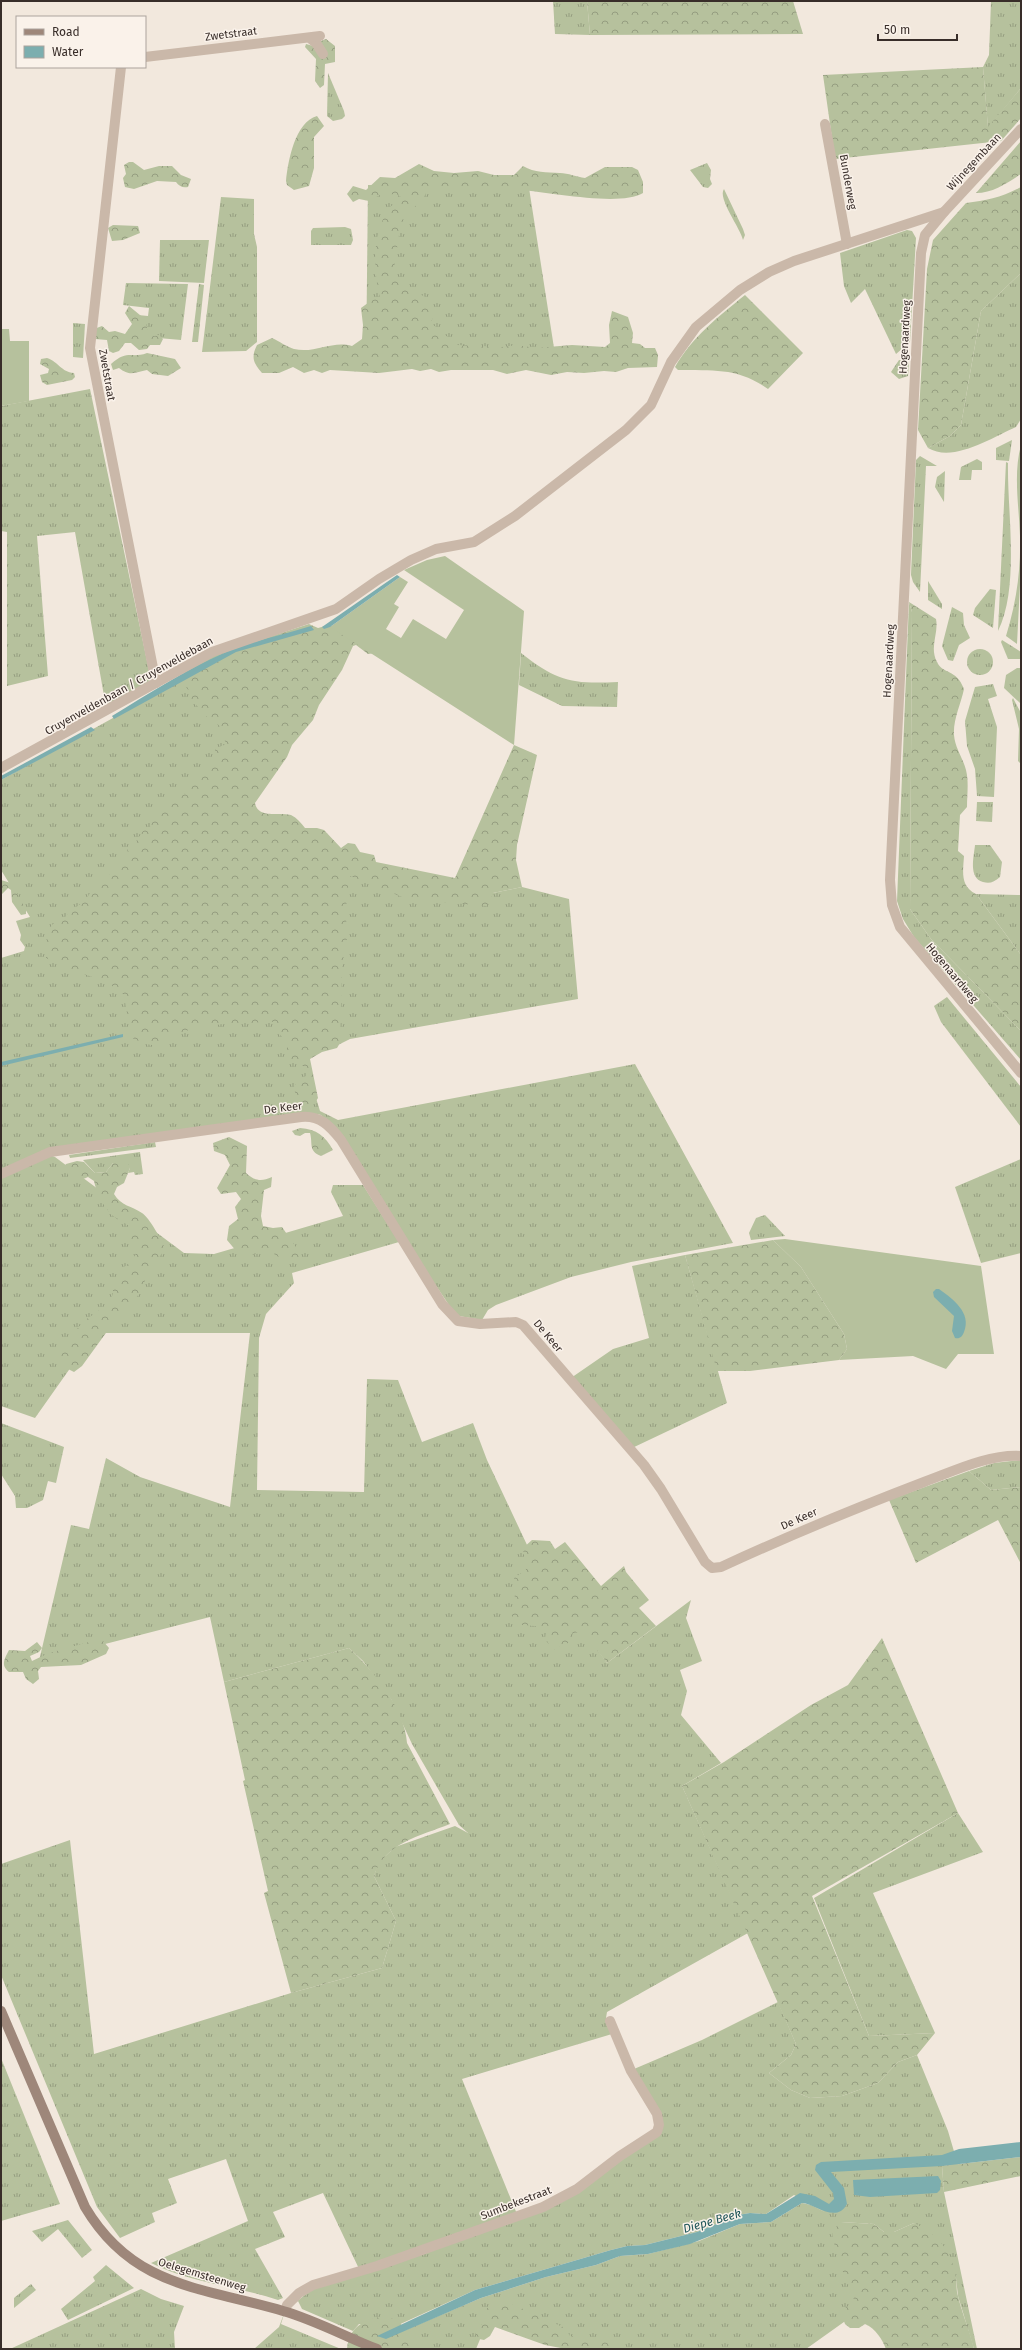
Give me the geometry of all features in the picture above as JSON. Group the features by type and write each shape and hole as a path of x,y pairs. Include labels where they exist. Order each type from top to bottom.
{"street":[{"name":"Zwetstraat","path":"146,57 300,38 316,38 316,43 322,54"},
{"name":"Zwetstraat","path":"121,68 90,348 156,683"},
{"name":"Bunderweg","path":"825,124 847,244"},
{"name":"Wijnegembaan","path":"944,212 1021,129"},
{"name":"Cruyenveldenbaan / Cruyenveldebaan","path":"1,768 212,652 336,609 379,579 411,560 436,550 474,542 515,516 626,430 651,405 671,362 696,326 721,305 768,272 794,261 944,212"},
{"name":"Hogenaardweg","path":"944,212 925,235 921,253 890,880 892,905 900,927 918,952 1021,1073"},
{"name":"De Keer","path":"1,1174 50,1152 301,1117 318,1118 331,1128 341,1140 442,1304 458,1321 480,1324 516,1322 523,1325 644,1466 668,1500 705,1562 712,1568 721,1567 856,1507 974,1464 1013,1456 1021,1456"},
{"name":"Oelegemsteenweg","path":"1,2011 85,2207 109,2241 139,2266 162,2277 285,2311 377,2349"},
{"name":"Sumbekestraat","path":"285,2311 287,2305 299,2293 313,2285 377,2266 544,2207 577,2189 610,2163 657,2132 659,2126 657,2114 632,2070 610,2021"}],"green space":[{"path":"553,1 587,1 590,35 555,34"},
{"path":"587,1 793,1 803,34 590,35"},
{"path":"991,1 1021,1 1021,88 988,128 983,67 989,55"},
{"path":"326,39 335,46 335,62 325,64 324,85 320,88 315,81 316,59 305,47 306,44 317,47 321,41"},
{"path":"983,67 988,127 1021,88 1021,118 1001,141 835,159 823,75"},
{"path":"328,73 345,116 342,119 333,121 327,116"},
{"path":"317,116 324,126 314,137 314,168 309,186 294,190 287,185 286,181 294,143 303,126 309,120"},
{"path":"1021,141 1021,174 994,189 982,193 976,193"},
{"path":"129,162 133,162 144,170 159,166 172,166 181,175 191,179 188,187 178,185 176,182 157,181 134,189 125,187 123,178 126,174 124,165"},
{"path":"707,163 711,170 710,179 712,184 708,188 703,187 690,170"},
{"path":"419,164 434,171 454,173 478,171 494,175 514,175 523,166 536,171 563,173 585,178 605,167 632,167 638,170 643,182 643,193 632,197 618,199 584,198 520,190 427,191 423,199 404,217 399,235 394,269 402,284 427,298 435,310 431,323 457,345 504,347 516,345 536,348 572,345 605,347 610,343 609,325 612,311 628,317 633,333 632,343 640,344 645,348 655,348 658,355 657,367 628,368 616,372 567,372 551,375 526,370 507,374 493,370 451,370 439,372 431,369 420,371 412,369 379,373 330,370 322,373 314,370 304,373 293,367 279,373 262,373 255,363 254,353 257,345 272,338 291,348 302,350 337,345 352,346 362,339 363,325 361,308 372,300 380,298 375,264 375,253 379,230 388,210 401,197 396,194 380,195 369,201 359,199 353,202 347,194 353,186 366,190 380,177 395,178"},
{"path":"368,185 529,188 557,367 366,367"},
{"path":"1021,187 1021,273 981,311 961,425 950,436 928,448 918,430 927,269 933,240 966,203 994,198"},
{"path":"724,189 743,229 745,235 743,240 726,206 723,193"},
{"path":"221,197 254,199 254,234 257,247 257,342 246,351 202,352"},
{"path":"113,225 138,226 140,233 123,240 112,241 108,228"},
{"path":"345,227 351,229 353,240 351,245 311,245 311,231 313,228"},
{"path":"907,230 912,231 916,238 910,342 896,354 865,289 851,303 844,286 840,253"},
{"path":"160,240 209,240 204,283 159,281"},
{"path":"1021,273 1021,419 1016,427 960,451 949,453 938,452 928,448 950,436 961,425 981,311"},
{"path":"126,283 188,284 181,340 136,336 138,315 148,316 149,308 123,305"},
{"path":"199,284 204,285 198,342 192,342"},
{"path":"745,295 803,353 768,389 746,377 735,374 714,371 678,370 675,367 698,336"},
{"path":"129,306 146,320 148,337 159,335 163,339 160,345 150,345 147,349 139,350 131,343 125,343 119,351 113,353 109,351 107,340 95,339 94,329 102,326 109,332 115,331 125,334 132,324 125,313"},
{"path":"73,323 85,324 83,358 73,357"},
{"path":"1,329 9,329 10,341 29,341 29,401 1,406"},
{"path":"147,353 175,359 181,368 168,376 152,374 147,370 130,373 119,368 113,370 111,364 117,359"},
{"path":"47,358 66,371 74,373 75,377 72,380 47,385 42,382 40,375 48,373 49,369 40,364 41,359"},
{"path":"899,360 907,361 909,363 908,376 899,379 891,372"},
{"path":"90,389 151,680 106,707 75,532 37,536 48,676 7,686 7,532 1,531 1,406"},
{"path":"1012,440 1009,461 996,460 996,448"},
{"path":"1021,445 1021,565 1017,644 1006,636 1013,612 1019,575 1020,536 1017,467"},
{"path":"920,456 937,466 926,466 920,592 913,582 911,575 916,460"},
{"path":"977,459 982,462 982,470 972,470 971,480 959,480 961,467"},
{"path":"1006,462 1008,463 1011,571 1005,613 998,631"},
{"path":"945,471 944,502 935,487 937,477"},
{"path":"445,556 524,611 514,745 330,627 400,577 408,582 394,604 399,607 386,629 401,638 413,619 446,639 464,610 404,570 427,560"},
{"path":"928,581 942,604 942,609 928,600"},
{"path":"990,589 996,590 993,628 973,615 975,608"},
{"path":"909,602 912,612 910,909 931,939 1021,1031 1021,1060 914,937 903,919 897,901"},
{"path":"909,602 936,619 937,624 934,651 937,662 943,669 954,675 961,682 964,689 954,729 957,749 966,770 968,784 967,807 960,815 958,851 964,856 963,868 967,887 976,894 1021,955 1021,1031 931,939 910,909 912,612"},
{"path":"952,607 963,613 964,625 970,638 959,645 953,661 948,660 942,646"},
{"path":"309,624 318,628 329,625 376,653 368,654 356,645 353,646 342,670 319,705 313,720 292,745 287,757 255,803 260,811 270,814 291,815 305,828 317,828 324,830 341,848 348,843 355,844 360,852 374,855 376,862 455,878 514,745 537,755 517,845 516,860 522,887 493,893 487,906 407,899 350,876 348,886 350,898 346,902 348,909 346,923 349,927 342,966 340,1043 337,1048 322,1052 310,1059 318,1098 314,1104 304,1106 296,1099 294,1086 300,1079 306,1076 306,1068 298,1063 297,1059 291,1059 287,1051 287,1043 278,1032 276,1024 271,1021 258,1023 231,1023 185,1031 158,1045 151,1045 141,1042 131,1037 124,995 107,982 69,969 46,958 47,941 45,934 53,924 63,920 69,912 85,901 96,884 114,871 122,858 128,853 127,849 131,844 135,843 143,831 150,827 159,810 174,797 186,793 188,783 210,764 213,764 215,760 215,749 226,744 220,727 212,717 207,717 191,699 192,693 186,687 184,679 188,663"},
{"path":"1002,640 1021,652 1021,659 1008,659 1001,642"},
{"path":"980,649 989,653 993,662 989,671 980,675 971,671 967,662 971,653"},
{"path":"521,653 545,670 566,679 602,683 618,682 617,707 562,706 519,685"},
{"path":"1017,668 1021,668 1020,703 1004,688 1006,675"},
{"path":"187,677 238,749 242,1018 276,1019 307,1053 312,1085 320,1111 338,1120 635,1064 733,1243 631,1262 571,1277 496,1305 488,1310 482,1320 459,1316 453,1311 321,1115 317,1114 41,1151 55,1157 184,1253 214,1254 343,1216 331,1192 333,1185 363,1185 399,1242 292,1273 294,1283 266,1314 259,1338 257,1490 364,1492 367,1379 398,1380 422,1442 473,1423 487,1460 536,1564 607,1663 691,1600 686,1618 702,1661 680,1670 687,1691 681,1715 721,1763 682,1786 748,1933 607,2012 606,2018 612,2034 462,2079 519,2219 660,2135 663,2122 634,2069 702,2040 778,2002 796,2044 791,2055 769,2073 791,2090 810,2098 842,2096 878,2083 898,2062 917,2055 948,2131 958,2165 942,2166 944,2192 977,2349 974,2349 958,2296 956,2278 914,2223 894,2232 884,2232 874,2224 841,2222 865,2307 806,2349 597,2349 493,2308 476,2349 419,2349 389,2337 481,2298 546,2277 596,2265 620,2256 648,2254 699,2241 740,2224 771,2222 802,2203 811,2205 825,2212 794,2195 766,2214 750,2213 738,2215 697,2232 645,2245 627,2246 611,2250 475,2290 396,2326 359,2324 353,2331 302,2309 298,2301 285,2311 311,2290 361,2273 323,2193 273,2212 285,2237 255,2249 283,2298 278,2300 198,2280 166,2270 151,2263 248,2221 226,2159 168,2179 177,2203 152,2213 155,2222 120,2238 97,2207 1,1975 1,1864 70,1840 94,2054 291,1993 382,1968 396,1921 374,1876 378,1863 395,1847 455,1826 468,1833 459,1825 412,1744 391,1699 363,1661 349,1648 224,1682 210,1617 39,1661 71,1525 89,1529 106,1458 140,1477 230,1507 250,1333 95,1333 35,1418 1,1406 1,958 24,951 25,947 20,940 21,935 16,921 30,917 1,870 1,780"},
{"path":"993,684 997,696 988,699 997,727 994,797 977,796 975,769 967,746 965,721 975,687"},
{"path":"1013,698 1021,713 1021,764 1018,761 1019,729 1012,700"},
{"path":"977,802 993,802 992,822 976,821"},
{"path":"975,845 990,845 1002,862 1000,877 990,883 978,880 975,876 973,860"},
{"path":"349,874 493,893 522,887 569,899 578,999 350,1039 338,1045 337,932"},
{"path":"1,880 11,883 26,909 26,914 21,915 12,902 11,890 8,888 1,895"},
{"path":"976,894 1021,895 1021,955"},
{"path":"947,997 1021,1087 1021,1127 941,1022 934,1006"},
{"path":"300,1128 311,1130 320,1134 324,1137 333,1150 321,1156 314,1152 310,1133 305,1133 300,1136 295,1135 292,1131"},
{"path":"229,1137 247,1146 246,1173 252,1178 258,1180 265,1180 272,1177 271,1187 264,1190 261,1216 263,1226 273,1228 282,1227 302,1256 295,1263 286,1262 271,1252 249,1255 237,1252 227,1240 229,1226 238,1219 235,1207 241,1199 236,1192 221,1194 217,1188 230,1165 225,1155 214,1151 213,1143"},
{"path":"155,1142 156,1147 70,1158 69,1155"},
{"path":"140,1152 143,1174 135,1175 134,1172 128,1173 130,1168 113,1163 106,1172 95,1173 83,1160"},
{"path":"1021,1159 1021,1253 981,1263 955,1187"},
{"path":"77,1161 84,1162 95,1173 106,1172 113,1163 127,1161 130,1168 124,1183 117,1187 114,1194 120,1201 145,1215 162,1241 165,1249 148,1273 141,1291 133,1302 111,1326 82,1366 74,1372 60,1365 61,1347 84,1321 109,1303 113,1294 113,1285 119,1277 122,1268 131,1263 136,1253 129,1240 132,1230 131,1228 109,1212 98,1194 94,1181 88,1177 80,1180 73,1179 66,1171 64,1167 66,1164"},
{"path":"765,1215 785,1236 751,1240 749,1233 756,1218"},
{"path":"785,1239 981,1266 994,1354 958,1354 946,1369 913,1356 839,1360 847,1349 844,1334 801,1267 773,1240"},
{"path":"773,1240 801,1267 844,1334 847,1349 839,1360 750,1371 717,1371 685,1255"},
{"path":"685,1255 727,1403 630,1449 568,1380 613,1349 649,1338 632,1266"},
{"path":"1,1423 64,1447 56,1483 48,1481 43,1500 27,1508 16,1508 15,1496 1,1474"},
{"path":"1021,1460 1021,1487 991,1490 969,1471 994,1463"},
{"path":"969,1471 991,1490 1021,1487 1021,1564 998,1520 916,1563 889,1500"},
{"path":"532,1540 550,1541 555,1549 565,1542 601,1586 624,1566 626,1572 649,1600 639,1608 656,1626 607,1663 582,1631 571,1634 568,1643 553,1650 545,1639 547,1627 522,1625 507,1612 515,1604 514,1578 526,1570 523,1548"},
{"path":"882,1638 958,1813 812,1896 869,2036 935,2033 917,2055 898,2062 878,2083 842,2096 810,2098 791,2090 769,2073 791,2055 796,2044 682,1786 724,1762 811,1705 848,1685"},
{"path":"96,1640 103,1641 109,1648 106,1654 81,1665 41,1667 38,1671 39,1679 33,1684 26,1679 23,1672 9,1672 4,1664 9,1650 25,1651 37,1642 42,1648 39,1652 30,1656 32,1661 49,1653"},
{"path":"349,1648 368,1667 394,1704 405,1730 407,1743 450,1824 404,1842 386,1856 379,1865 374,1876 396,1921 382,1968 291,1993 264,1893 268,1891 243,1781 245,1780 224,1682"},
{"path":"958,1813 983,1852 873,1893 935,2033 869,2036 814,1898"},
{"path":"1,2058 60,2204 1,2221"},
{"path":"1021,2157 1021,2176 944,2192 942,2166"},
{"path":"68,2220 92,2250 82,2258 58,2229 42,2242 32,2231"},
{"path":"841,2222 874,2224 884,2232 894,2232 914,2223 931,2233 948,2252 954,2268 957,2294 974,2349 886,2349 878,2335 869,2326 865,2324 859,2328 850,2328 845,2324 842,2316 845,2308 854,2303 854,2299 853,2293 846,2280 833,2237 832,2231"},
{"path":"106,2265 134,2288 68,2320 61,2309 95,2281 93,2277"},
{"path":"31,2284 36,2290 14,2308 14,2298"},
{"path":"141,2289 161,2299 184,2306 174,2332 175,2349 10,2349"},
{"path":"497,2301 505,2301 565,2328 570,2336 577,2337 594,2345 600,2341 609,2343 613,2349 566,2349 545,2345 495,2327 490,2336 484,2340 479,2339 474,2332 482,2324 482,2312"},
{"path":"285,2311 281,2324 341,2349 254,2349 279,2327"},
{"path":"386,2316 400,2322 408,2339 425,2349 347,2349 348,2341 351,2335 359,2325 371,2319"}],"water":[{"path":"397,575 400,577 330,627 324,629 322,627"},
{"path":"311,626 314,630 236,652 114,719 112,716 181,675 224,653"},
{"path":"91,727 95,730 1,780 1,776"},
{"path":"123,1034 123,1037 1,1066 1,1062"},
{"path":"936,1289 939,1289 950,1297 960,1307 963,1313 966,1325 960,1338 955,1338 952,1331 954,1316 934,1297 933,1292"},
{"path":"1021,2142 1021,2157 942,2166 831,2172 844,2188 847,2204 842,2210 837,2212 832,2213 802,2203 771,2222 740,2224 690,2244 648,2254 620,2256 596,2265 546,2277 481,2298 386,2339 377,2336 475,2290 611,2250 627,2246 645,2245 697,2232 738,2215 750,2213 766,2214 800,2193 815,2196 829,2204 834,2199 833,2193 815,2170 816,2165 821,2162 942,2155 959,2149"},
{"path":"938,2176 941,2181 940,2190 937,2193 870,2197 854,2195 853,2180"}],"water label":[{"name":"Diepe Beek","path":"712,2221"}]}
